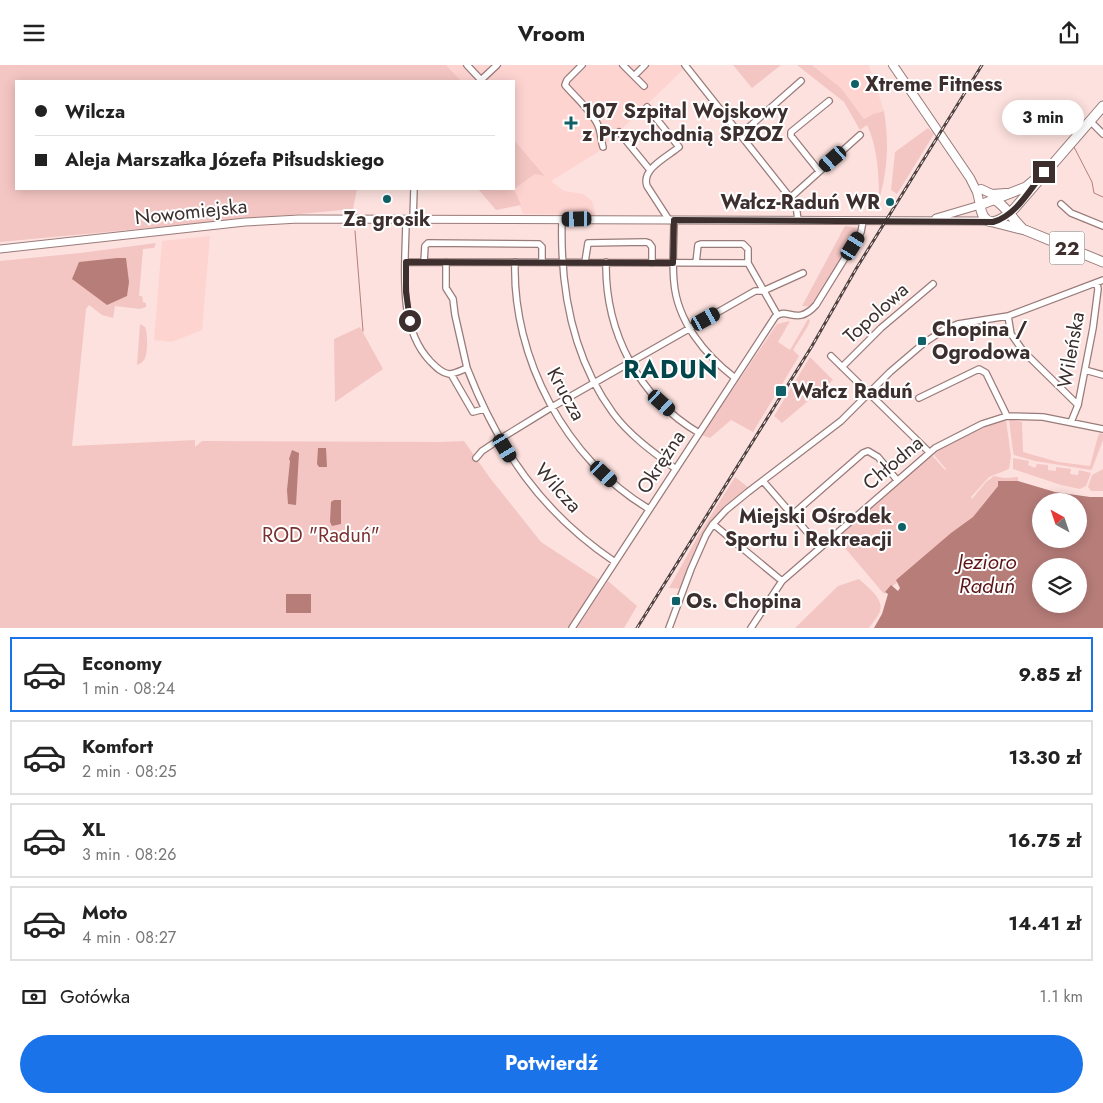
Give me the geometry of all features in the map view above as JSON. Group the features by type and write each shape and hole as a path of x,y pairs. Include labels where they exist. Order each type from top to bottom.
{"main road":[{"path":"893,65 970,178 977,192 982,216 990,222 1008,214 1014,209 1103,106"},
{"path":"980,205 1026,187 1044,172"},
{"path":"970,178 1001,203 1008,214 1025,230"},
{"path":"982,189 995,194 1015,192"},
{"name":"22","path":"990,222 1025,230 1103,263"}],"street":[{"path":"467,65 480,80 498,65"},
{"path":"582,65 565,85 596,120 600,129 603,147"},
{"path":"624,65 644,86"},
{"path":"634,76 646,65"},
{"path":"686,66 796,205 798,220"},
{"path":"740,135 801,81"},
{"path":"819,171 791,136 791,132 829,101"},
{"path":"647,107 679,147 650,170 645,181 646,186 672,220 676,295 689,329 708,353 735,378"},
{"path":"1090,121 1103,134"},
{"path":"619,132 650,170"},
{"path":"790,198 860,135"},
{"path":"414,190 409,219 406,262 407,307 415,337 426,357 444,373 451,374 467,368"},
{"path":"1061,204 1071,213 1103,227"},
{"name":"Nowomiejska","path":"926,220 951,215 980,205"},
{"name":"Nowomiejska","path":"0,249 245,222 299,219 926,220 990,222"},
{"path":"562,219 563,262 567,304 585,361 613,413 676,469"},
{"path":"696,263 696,249 698,245 744,244 748,249 748,263 777,314 784,313 799,316 809,312 816,305 861,232 863,221"},
{"path":"585,262 588,243 646,242 652,247 652,263"},
{"path":"424,262 426,244 447,243 538,244 542,247 542,262"},
{"path":"406,262 748,263"},
{"name":"Wilcza","path":"446,262 446,288 453,299 467,368 484,409 500,439 520,471 556,514 615,562"},
{"name":"Krucza","path":"514,262 521,329 532,366 552,407 580,447 604,474 615,485 649,509"},
{"path":"606,262 607,294 611,313 618,336 630,363 652,393 673,413 699,433"},
{"path":"476,458 482,451 552,407 755,291 763,291 803,273"},
{"path":"669,628 691,569 713,524 726,510 830,430 898,365 924,343 945,329 965,322 1008,316 1100,281"},
{"name":"Wileńska","path":"1072,422 1078,405 1100,281"},
{"name":"Topolowa","path":"842,367 881,327 933,284"},
{"name":"Okrężna","path":"572,628 777,314"},
{"path":"1008,316 1011,334 1024,351 1078,405"},
{"path":"831,355 929,452"},
{"path":"919,397 979,369 986,373 1007,416"},
{"path":"1084,370 1103,375"},
{"path":"451,374 473,412 484,409"},
{"name":"Chłodna","path":"751,628 782,581 929,452 982,424 1007,416 1027,416 1072,422 1103,429"},
{"path":"792,515 863,453 868,451 878,457 897,480"},
{"path":"763,481 820,547"},
{"path":"713,524 782,581"}],"shaded area":[{"name":"107 Szpital Wojskowy z Przychodnią SPZOZ","path":"446,65 688,65 598,152 551,181 564,191 583,194 592,201 596,215 523,214 515,188 535,174 545,175 515,141 515,80 460,80"},
{"path":"812,65 869,65 884,111 864,119 841,88"},
{"path":"210,236 202,330 172,342 154,340 162,241"}],"green space":[{"path":"0,65 446,65 460,80 15,80 15,190 357,190 353,209 0,242"},
{"path":"733,65 781,65 752,88"},
{"path":"797,65 812,65 841,88 864,119 884,111 887,155 879,200 876,153 867,125 860,130 844,102"},
{"path":"928,128 934,134 897,194 891,190 895,152"},
{"path":"515,141 545,176 535,174 515,188"},
{"path":"479,190 514,190 521,205 496,210"},
{"path":"845,226 860,228 813,307 802,306"},
{"name":"ROD \"Raduń\"","path":"156,243 154,248 143,249 139,296 142,296 146,307 140,309 115,306 113,318 102,315 89,305 86,309 72,446 195,440 195,447 202,441 464,441 490,478 541,542 599,580 568,628 0,628 0,261"},
{"path":"808,319 810,320 808,326 793,350 799,356 753,432 731,420 710,438 702,435 777,324 790,321 778,342 790,350"},
{"path":"140,324 146,330 147,349 144,360 137,365"},
{"path":"360,327 383,369 335,402 334,339"},
{"path":"810,357 833,380 782,423 774,416"},
{"path":"1009,419 1022,422 1023,452 1058,462 1090,466 1098,436 1100,433 1103,434 1103,440 1092,469 1035,461 1014,455"},
{"name":"Miejski Ośrodek Sportu i Rekreacji","path":"1006,420 1011,456 1009,469 989,477 971,497 972,499 986,482 994,476 1005,478 1018,477 1018,481 998,481 998,486 973,517 884,594 834,535 929,452 945,470 934,455 937,451 997,421"},
{"path":"1013,458 1029,461 1028,465 1035,468 1037,464 1048,465 1048,470 1056,471 1056,467 1071,469 1070,474 1078,475 1079,470 1091,473 1086,486 1080,489 1061,485 1013,469"},
{"path":"1103,469 1103,491 1091,491 1088,487 1092,475"},
{"path":"735,477 749,488 748,492 713,524 683,589 669,588 698,536"},
{"path":"859,579 874,593 881,606 878,615 869,628 795,628 838,586"},
{"path":"608,581 637,606 624,628 577,628"}],"water":[{"path":"126,258 129,282 127,296 107,305 72,279 79,262"},
{"path":"318,448 326,448 327,467 319,467 317,464"},
{"path":"292,450 299,453 296,505 288,504 289,459"},
{"name":"Jezioro Raduń","path":"998,481 1018,481 1062,493 1032,493 1032,548 1087,548 1088,497 1103,497 1103,628 874,628 882,614 888,594 885,592 891,585 898,591 900,588 896,580 951,533 973,517 998,486"},
{"path":"341,500 341,524 332,526 330,522 331,502"},
{"path":"286,594 311,594 311,613 286,613"}],"waterway":[{"path":"1074,147 1092,182 1094,193 1103,197"},
{"path":"355,231 363,331"}],"railway":[{"path":"637,628 812,346 856,269 982,65"}],"place":[{"name":"Xtreme Fitness","path":"855,84"},
{"name":"107 Szpital Wojskowy z Przychodnią SPZOZ","path":"571,123"},
{"name":"Za grosik","path":"387,199"},
{"name":"Wałcz-Raduń WR","path":"890,202"},
{"name":"Chopina / Ogrodowa","path":"922,341"},
{"name":"Wałcz Raduń","path":"781,391"},
{"name":"Miejski Ośrodek Sportu i Rekreacji","path":"902,527"},
{"name":"Os. Chopina","path":"676,601"}],"district":[{"name":"RADUŃ","path":"671,369"}],"route":[{"path":"410,321 405,279 406,262 673,263 674,220 926,220 993,222 1001,219 1014,209 1044,172"}]}
